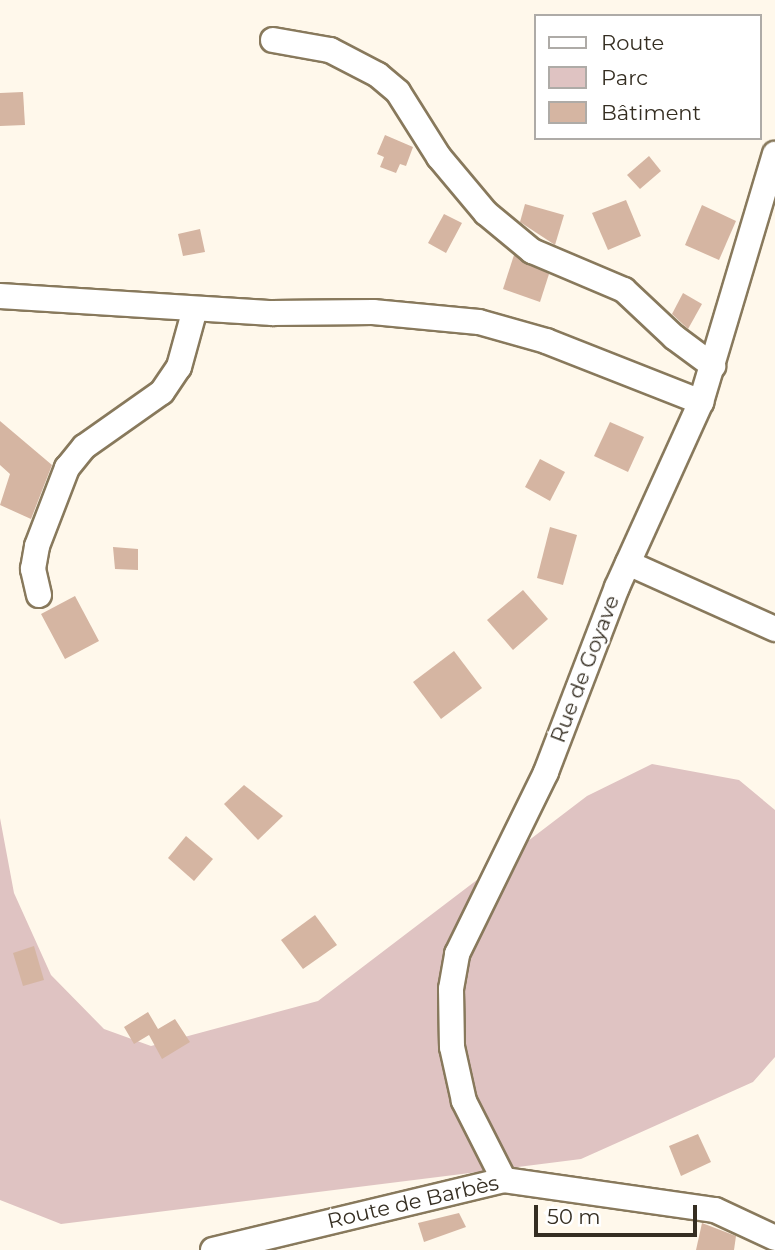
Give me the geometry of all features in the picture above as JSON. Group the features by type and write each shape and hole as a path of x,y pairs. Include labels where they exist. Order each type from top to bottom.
{"street":[{"path":"273,40 330,50 379,75 398,92 463,187 502,228 558,265 624,290 674,337 713,366"},
{"name":"Rue de Goyave","path":"504,1180 464,1101 452,1047 451,989 457,954 546,772 628,563 701,402 775,154"},
{"path":"0,296 195,309 373,312 479,322 546,341 701,402"},
{"path":"39,594 33,569 37,546 67,468 85,447 162,393 179,367 195,309"},
{"path":"628,563 775,629"},
{"name":"Route de Barbès","path":"213,1250 504,1180 715,1210 775,1238"}],"green space":[{"path":"652,764 739,780 775,810 775,1057 753,1082 581,1159 61,1224 0,1200 0,818 14,893 51,975 104,1029 151,1046 318,1001 587,796"}],"building":[{"path":"23,92 25,125 0,126 0,93"},
{"path":"385,135 413,147 406,166 400,164 396,173 380,167 384,157 377,154"},
{"path":"649,156 661,171 640,189 627,175"},
{"path":"626,200 641,236 608,250 592,213"},
{"path":"525,204 564,215 555,245 520,222"},
{"path":"702,205 736,221 719,260 685,245"},
{"path":"444,214 462,223 446,253 428,243"},
{"path":"200,229 205,252 183,256 178,234"},
{"path":"514,255 549,274 540,302 503,289"},
{"path":"683,293 702,304 688,329 672,314"},
{"path":"0,421 52,465 31,519 0,505 10,474 0,465"},
{"path":"610,422 644,437 628,472 594,456"},
{"path":"540,459 565,472 550,501 525,487"},
{"path":"550,527 577,535 563,585 537,578"},
{"path":"113,547 138,549 138,570 115,569"},
{"path":"523,590 548,619 513,650 487,620"},
{"path":"75,596 99,641 65,659 41,614"},
{"path":"454,651 482,688 441,719 413,682"},
{"path":"244,785 283,816 258,840 224,804"},
{"path":"186,836 213,859 194,881 168,858"},
{"path":"315,915 337,945 303,969 281,940"},
{"path":"34,946 44,980 23,986 13,953"},
{"path":"148,1012 158,1029 175,1019 190,1042 162,1059 149,1035 134,1044 124,1027"},
{"path":"698,1134 711,1162 681,1176 669,1146"},
{"path":"459,1213 466,1227 424,1242 418,1223"},
{"path":"702,1223 736,1236 734,1250 696,1250"}]}
